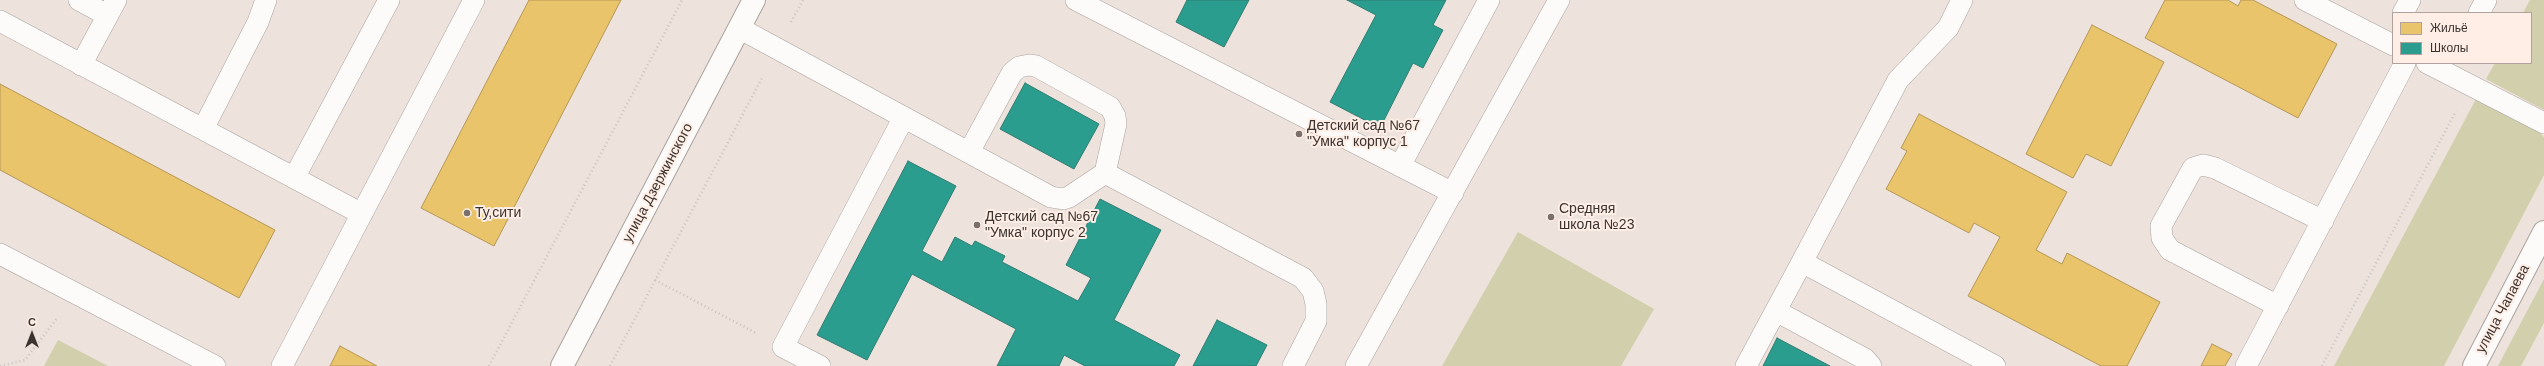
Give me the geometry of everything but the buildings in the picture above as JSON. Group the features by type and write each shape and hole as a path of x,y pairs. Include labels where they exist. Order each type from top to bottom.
{"street":[{"name":"улица Дзержинского","path":"562,366 754,0"},
{"name":"улица Чапаева","path":"2474,366 2544,232"}],"lane":[{"path":"79,0 112,8 81,65"},
{"path":"203,129 258,22 266,0"},
{"path":"294,178 389,0"},
{"path":"282,366 474,0"},
{"path":"1076,0 1453,193"},
{"path":"1400,166 1489,0"},
{"path":"1356,366 1453,193 1558,0"},
{"path":"1746,366 1898,80 1948,28 1962,0"},
{"path":"2305,0 2391,40"},
{"path":"2404,12 2410,0"},
{"path":"2480,12 2486,0"},
{"path":"0,21 362,214"},
{"path":"739,28 777,49 1051,196 1063,199 1104,173 1116,124 1115,116 1110,107 1036,66 1029,65 1019,67 1012,73 969,152"},
{"path":"2246,366 2404,64"},
{"path":"2432,64 2450,68 2469,86 2544,123"},
{"path":"820,366 783,347 904,117"},
{"path":"2278,306 2170,250 2162,238 2161,226 2193,168 2203,165 2214,168 2323,220"},
{"path":"1104,173 1303,278 1313,291 1316,304 1316,321 1293,366"},
{"path":"0,254 216,366"},
{"path":"1802,262 1995,366"},
{"path":"1776,311 1865,358 1871,366"}],"path":[{"path":"489,366 682,0"},
{"path":"610,366 803,0"},
{"path":"2322,366 2469,86"},
{"path":"655,280 783,347"},
{"path":"0,366 25,360 77,294"}],"shaded area":[{"path":"2530,0 2544,0 2544,110 2486,79 2494,64 2532,64 2532,12 2524,12"},
{"path":"2476,99 2538,131 2544,137 2544,175 2444,366 2334,366"},
{"path":"1518,232 1654,309 1621,366 1442,366"},
{"path":"2544,279 2544,323 2521,366 2498,366"},
{"path":"58,340 108,366 44,366"}],"place":[{"name":"Детский сад №67 \"Умка\" корпус 1","path":"1299,134"},
{"name":"Ту,сити","path":"467,213"},
{"name":"Средняя школа №23","path":"1551,217"},
{"name":"Детский сад №67 \"Умка\" корпус 2","path":"977,225"}]}
